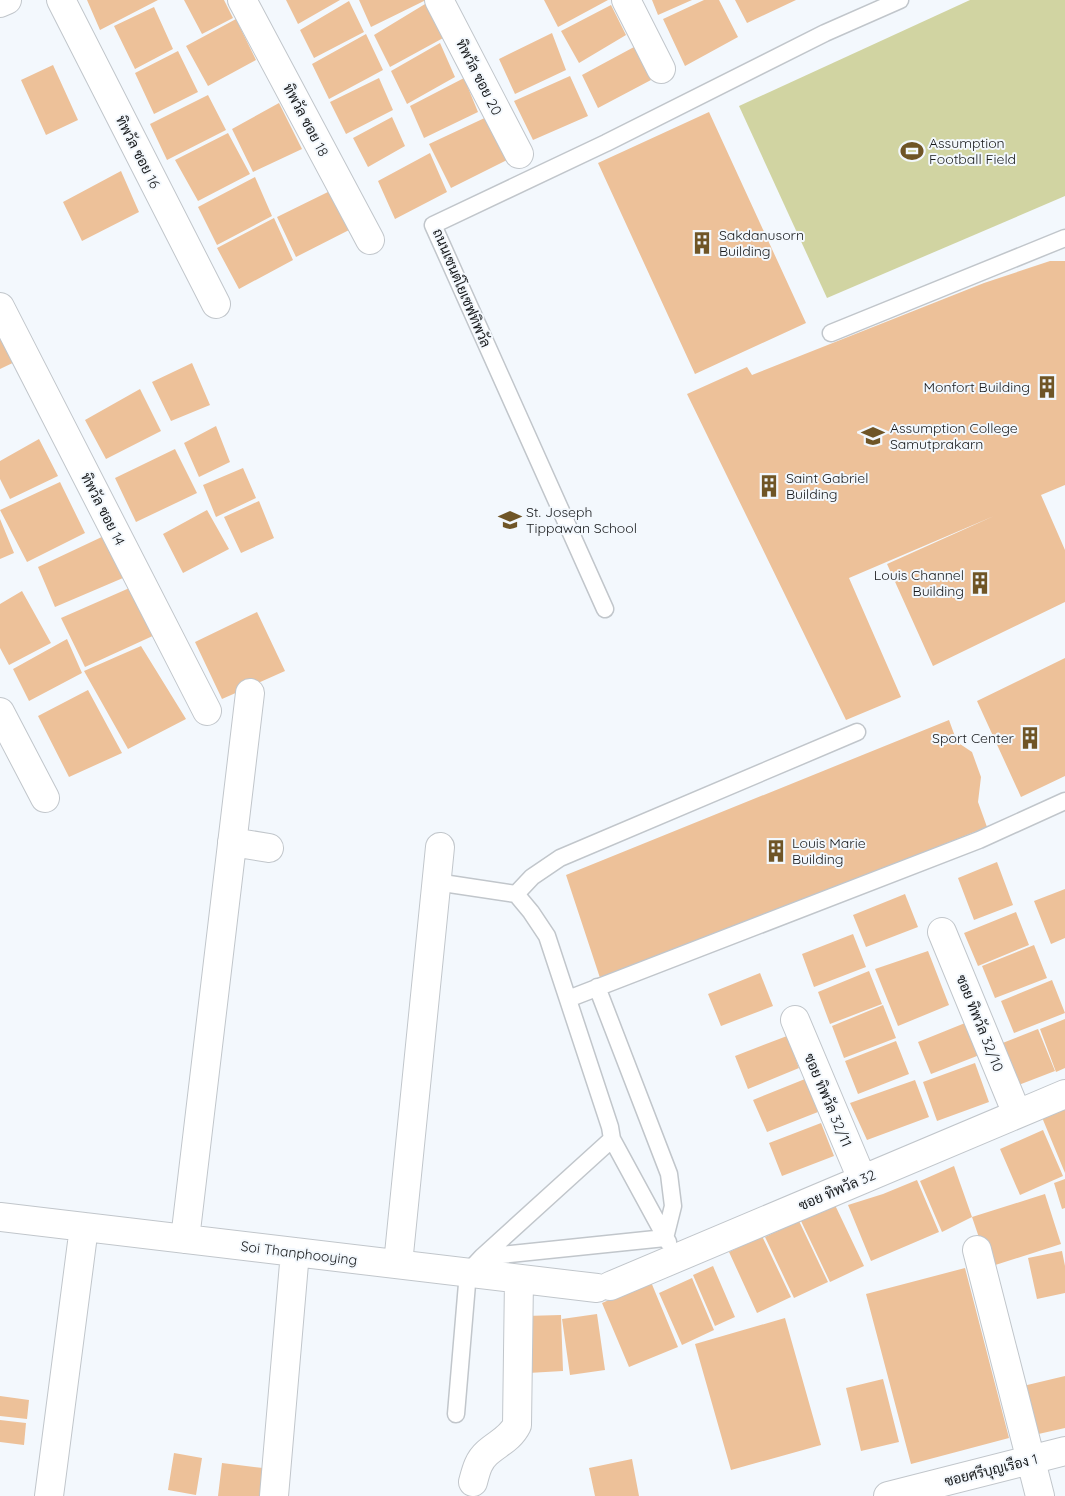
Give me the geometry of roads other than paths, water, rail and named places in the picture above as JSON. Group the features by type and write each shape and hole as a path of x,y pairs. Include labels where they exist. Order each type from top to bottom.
{"street":[{"path":"0,4 7,0"},
{"name":"ทิพวัล ซอย 16","path":"61,0 216,304"},
{"name":"ทิพวัล ซอย 18","path":"242,0 370,240"},
{"name":"ทิพวัล ซอย 20","path":"439,0 519,154"},
{"path":"626,0 660,69"},
{"name":"ทิพวัล ซอย 14","path":"0,307 207,711"},
{"path":"185,1239 250,693"},
{"path":"0,712 45,798"},
{"path":"232,842 269,848"},
{"path":"398,1264 440,846"},
{"name":"ซอย ทิพวัล 32/10","path":"942,932 1017,1114"},
{"name":"ซอย ทิพวัล 32/11","path":"795,1020 862,1179"},
{"name":"ซอย ทิพวัล 32","path":"603,1287 671,1248 862,1179 1065,1094"},
{"name":"Soi Thanphooying","path":"0,1217 398,1264 475,1264 520,1279 603,1287"},
{"path":"49,1496 84,1227"},
{"path":"977,1250 1040,1496"},
{"path":"274,1496 296,1252"},
{"path":"473,1482 478,1464 487,1452 506,1440 517,1425 520,1279"},
{"name":"ซอยศรีบุญเรือง 1","path":"888,1496 1065,1451"}],"lane":[{"name":"ถนนเซนต์โยเซฟทิพวัล","path":"605,609 433,225 606,143 825,34 900,0"},
{"path":"831,333 1065,238"},
{"path":"516,894 532,877 560,858 857,732"},
{"path":"568,999 979,840 1065,801"},
{"path":"436,882 516,894 547,936 610,1127 612,1139 671,1248"},
{"path":"597,987 669,1174 673,1206 671,1248"},
{"path":"456,1414 475,1264 612,1139"},
{"path":"475,1264 671,1248"}],"place":[{"name":"Assumption Football Field","path":"912,151"},
{"name":"Sakdanusorn Building","path":"702,243"},
{"name":"Monfort Building","path":"1047,387"},
{"name":"Assumption College Samutprakarn","path":"873,436"},
{"name":"Saint Gabriel Building","path":"769,486"},
{"name":"St. Joseph Tippawan School","path":"510,520"},
{"name":"Louis Channel Building","path":"980,583"},
{"name":"Sport Center","path":"1030,738"},
{"name":"Louis Marie Building","path":"776,851"}]}
